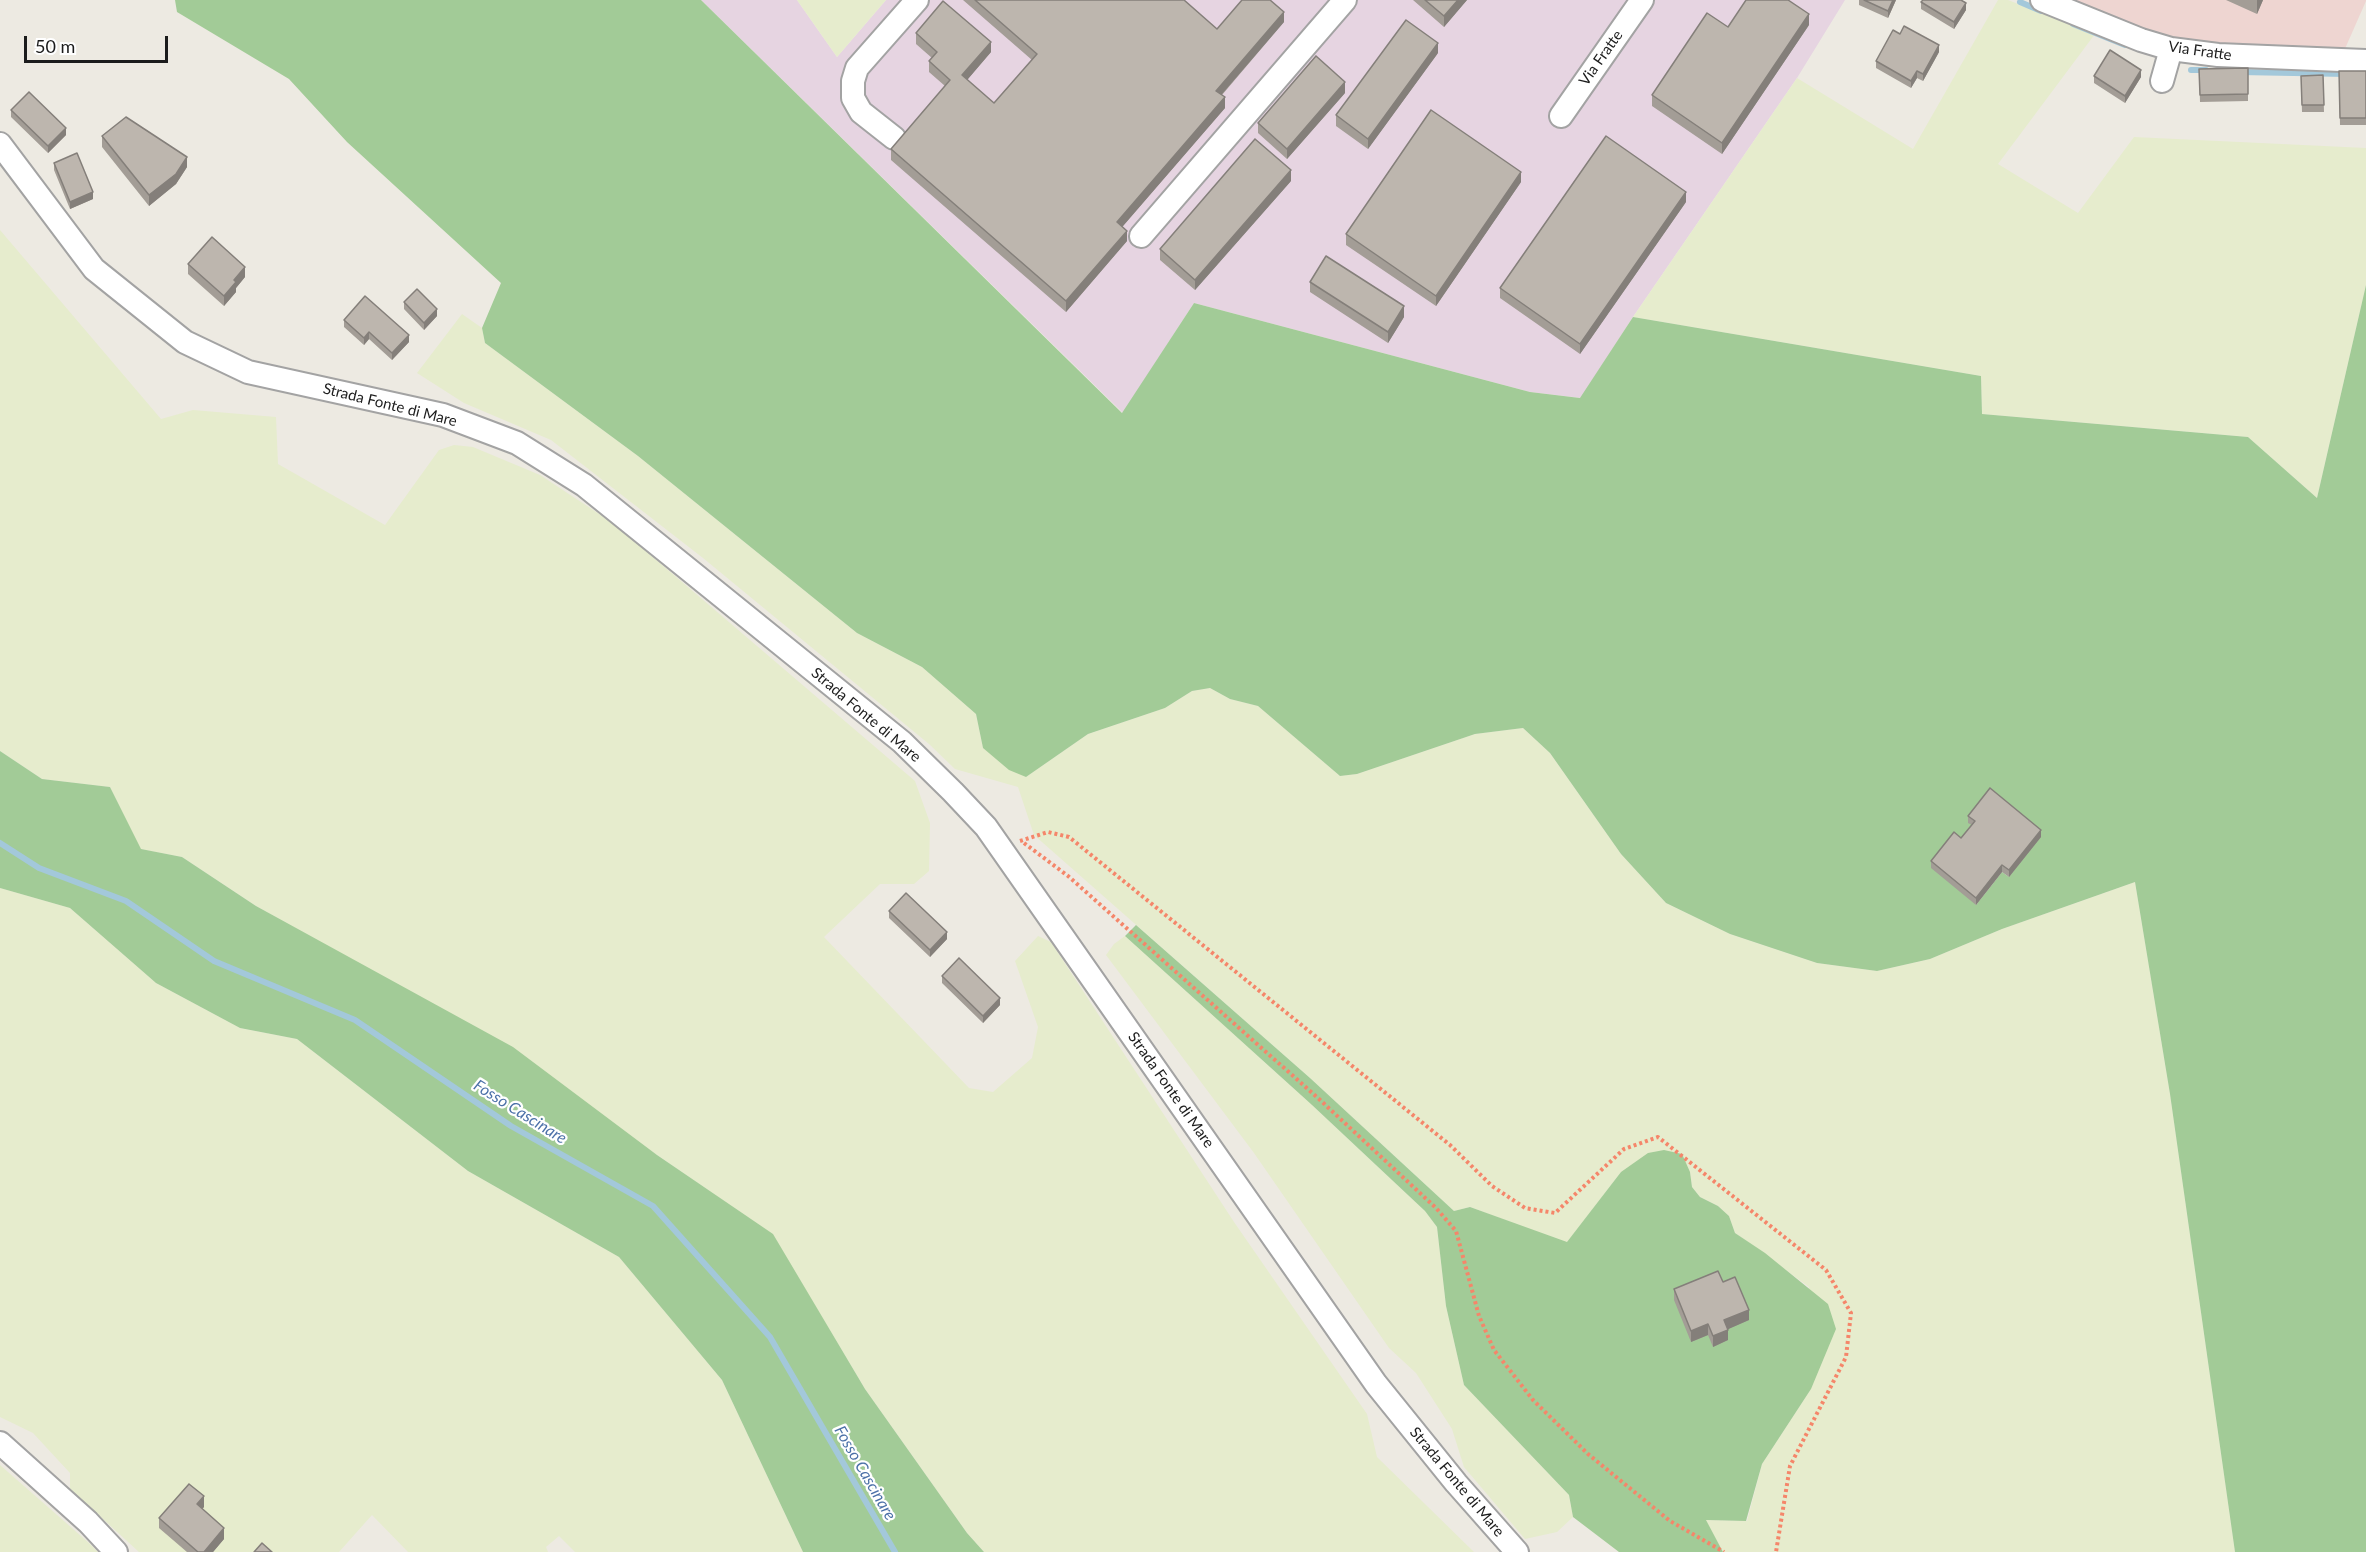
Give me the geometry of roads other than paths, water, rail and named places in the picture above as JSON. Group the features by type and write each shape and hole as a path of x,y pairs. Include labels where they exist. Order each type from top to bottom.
{"street":[{"path":"894,138 861,112 854,98 853,81 857,68 917,0"},
{"path":"1141,236 1345,0"},
{"name":"Via Fratte","path":"1561,116 1641,0"},
{"name":"Via Fratte","path":"2042,0 2141,40 2171,49 2230,56 2366,61"},
{"path":"2162,81 2171,49"},
{"name":"Strada Fonte di Mare","path":"0,144 94,269 185,342 248,372 443,416 517,443 584,485 902,742 986,827 1376,1384 1456,1483 1517,1552"},
{"path":"0,1443 88,1522 116,1552"}],"waterway":[{"path":"2020,2 2041,11"},
{"path":"2073,24 2125,45"},
{"path":"2191,70 2206,70"},
{"path":"2240,72 2347,74"},
{"name":"Fosso Cascinare","path":"0,843 39,868 126,901 214,961 355,1020 511,1126 653,1206 770,1337 895,1552"}]}
